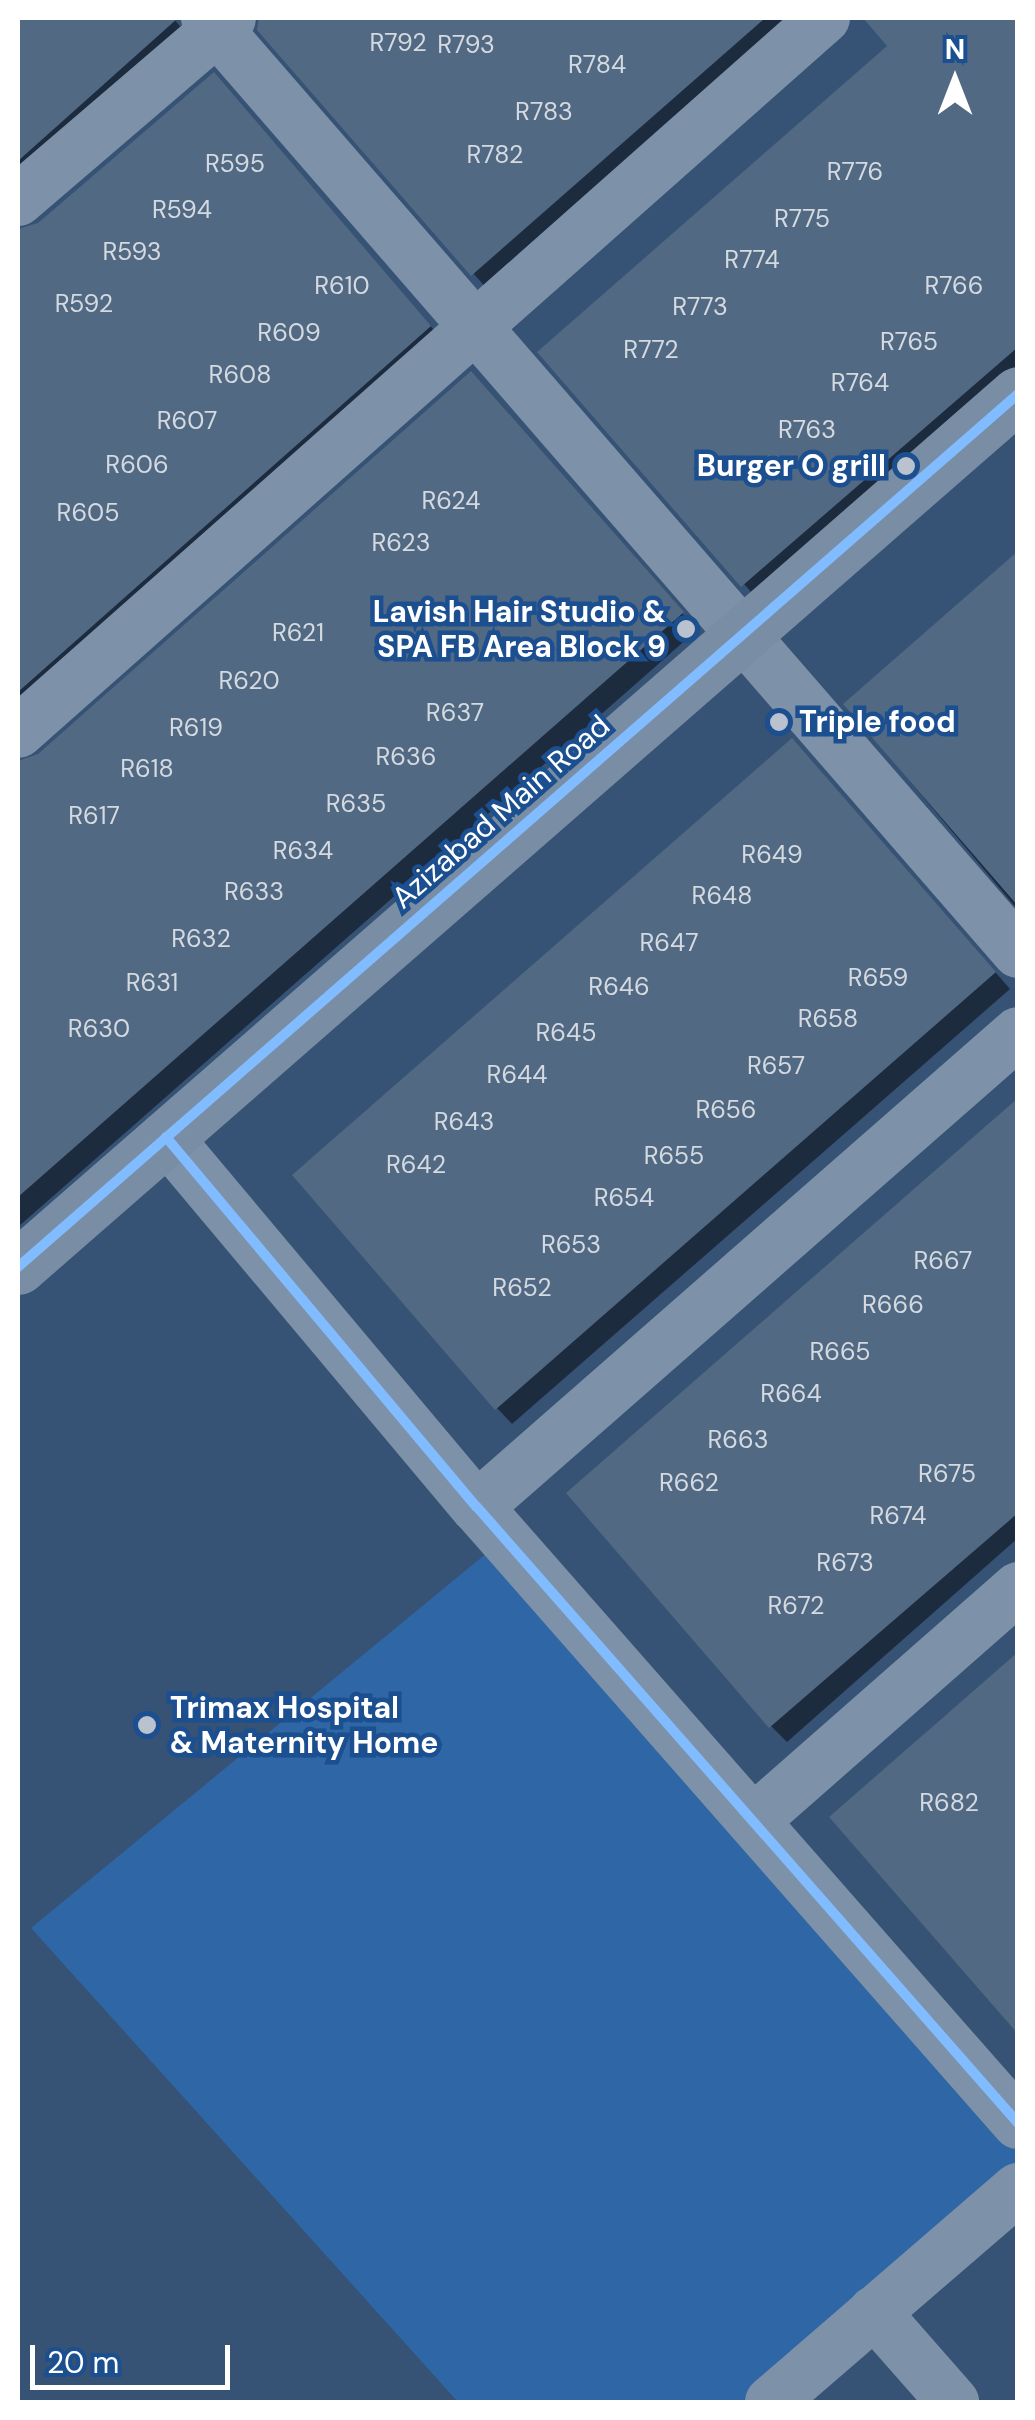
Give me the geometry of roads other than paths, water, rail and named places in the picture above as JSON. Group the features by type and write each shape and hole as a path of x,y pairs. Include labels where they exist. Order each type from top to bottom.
{"street":[{"path":"18,732 824,18"},
{"path":"18,200 218,21 476,326 1018,952"},
{"name":"Azizabad Main Road","path":"18,1268 1018,394"},
{"path":"477,1507 1018,1033"},
{"path":"166,1137 477,1507 1018,2123"},
{"path":"753,1821 1018,1588"},
{"path":"771,2402 1018,2189"},
{"path":"874,2312 953,2402"}],"place":[{"name":"Burger O grill","path":"906,466"},
{"name":"Lavish Hair Studio & SPA FB Area Block 9","path":"686,629"},
{"name":"Triple food","path":"779,722"},
{"name":"Trimax Hospital & Maternity Home","path":"147,1725"}]}
